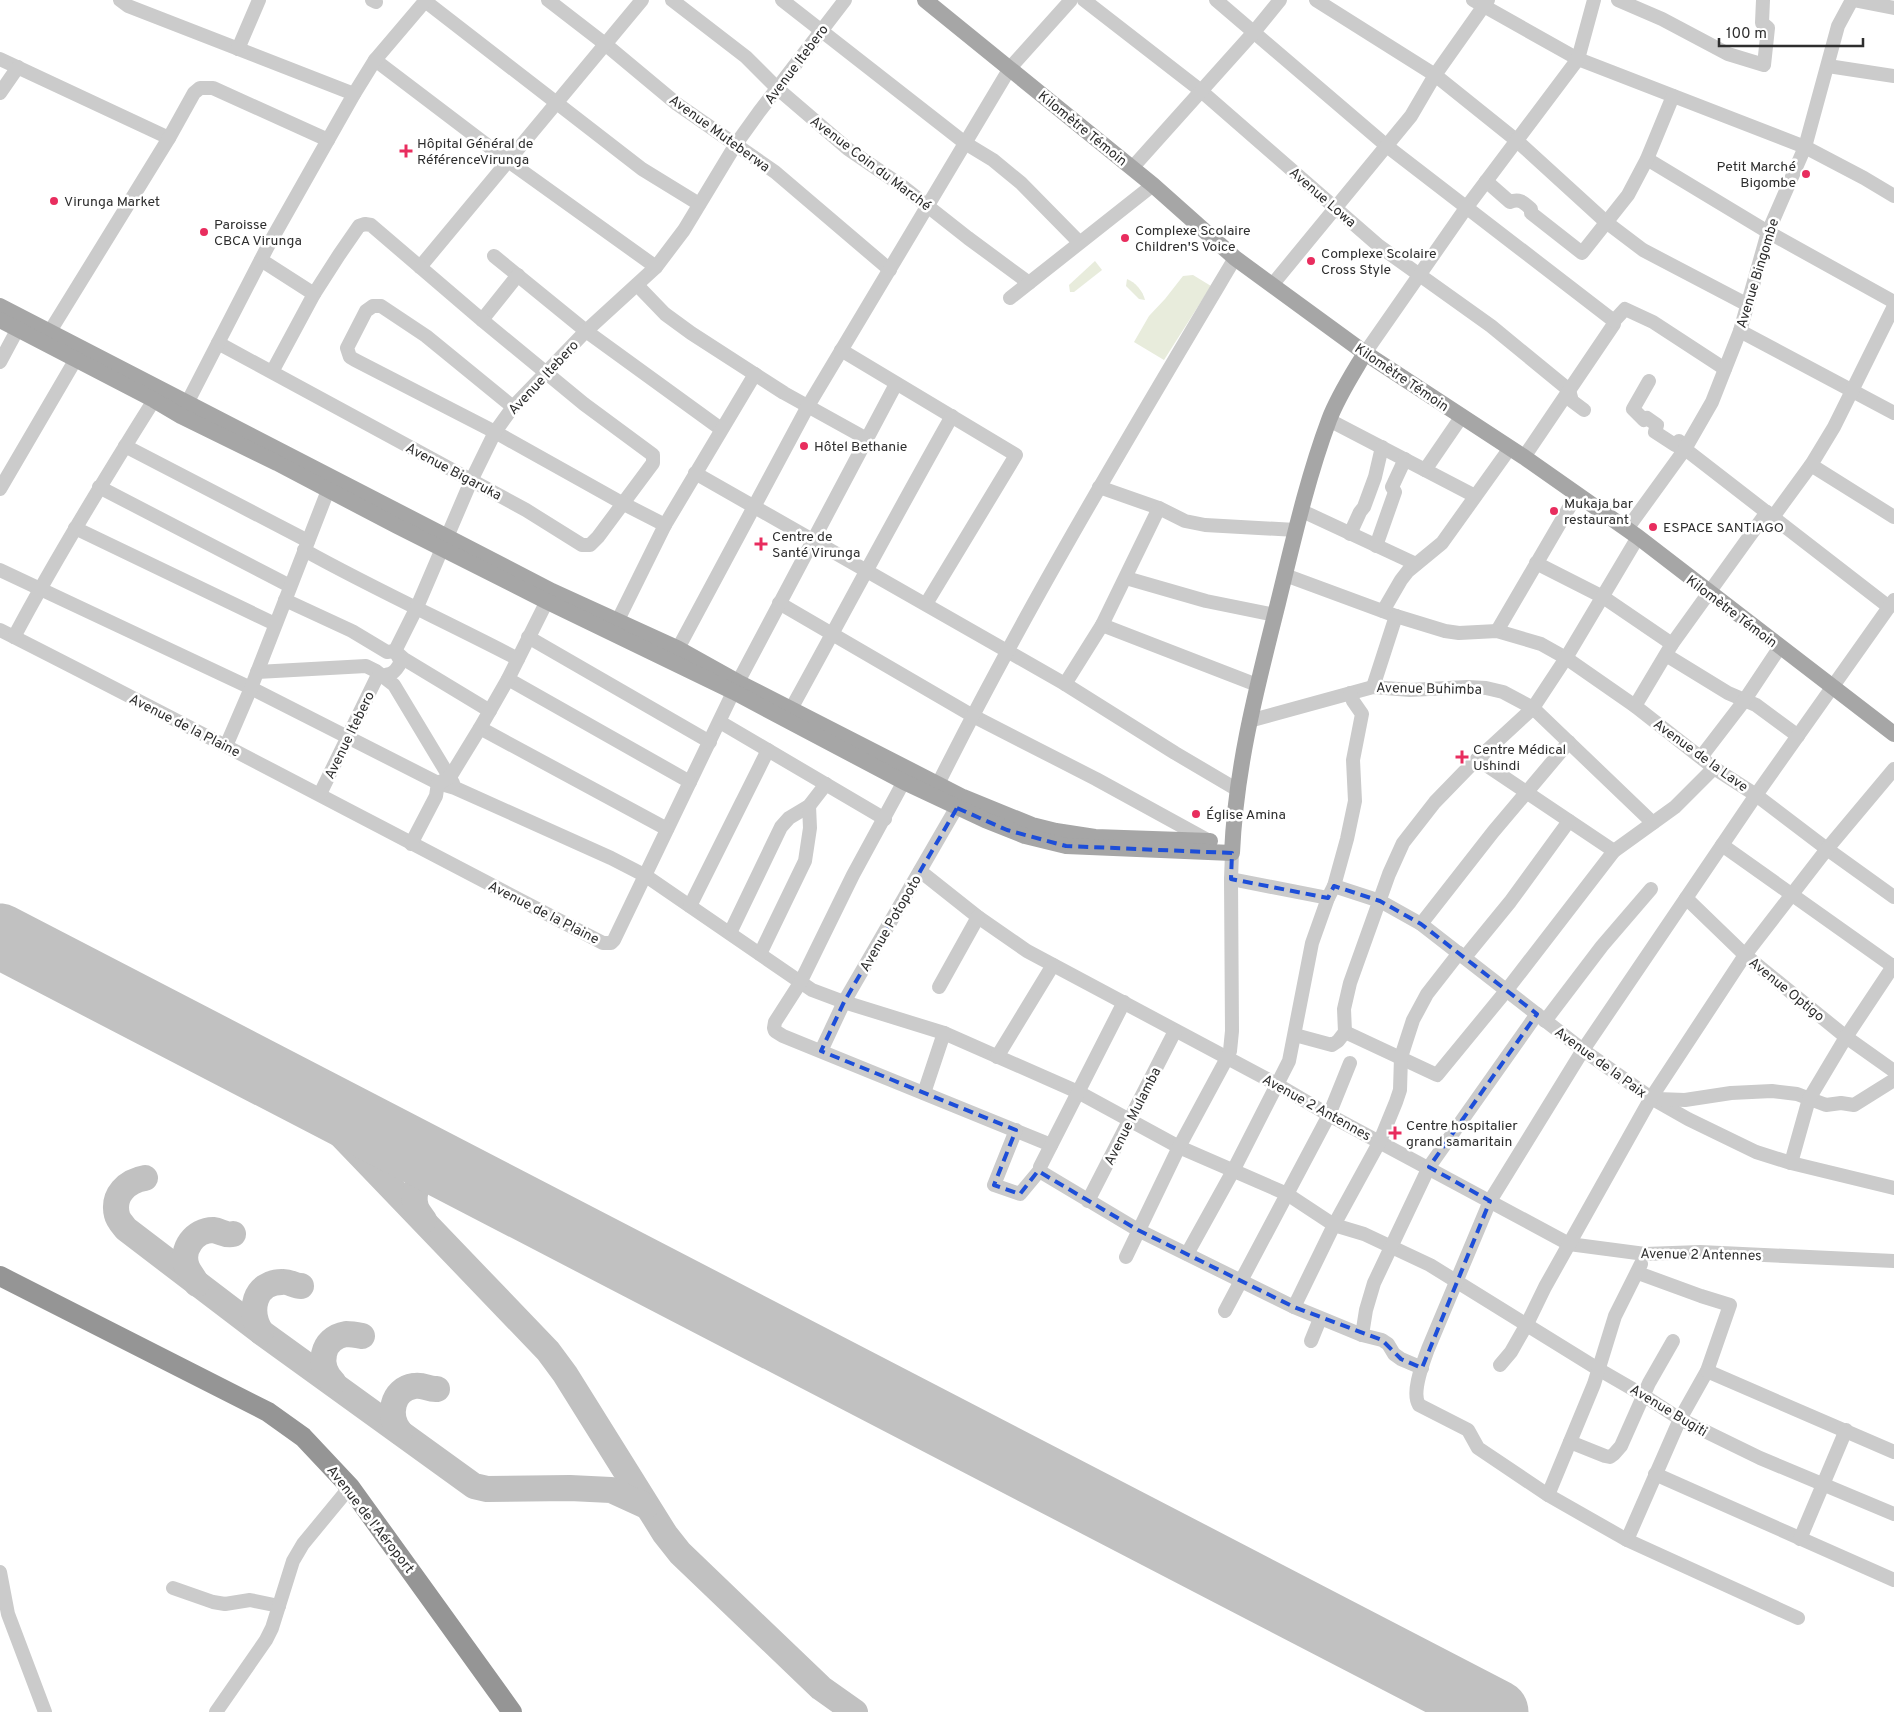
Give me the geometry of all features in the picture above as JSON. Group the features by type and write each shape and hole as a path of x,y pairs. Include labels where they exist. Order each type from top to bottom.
{"highway":[{"name":"Avenue de l'Aéroport","path":"0,1276 268,1412 303,1437 350,1487 512,1712"}],"main road":[{"name":"Kilomètre Témoin","path":"925,0 1153,185 1235,258 1365,353 1524,457 1632,533 1894,734"},
{"path":"0,306 21,324 184,409 276,463 330,484 549,596 674,655 960,802 1032,825 1066,839 1232,847"},
{"path":"0,320 21,324"},
{"path":"1232,847 1236,789 1249,721 1296,530 1329,420 1365,353"},
{"path":"549,596 618,620 674,655"},
{"path":"736,687 791,709 907,776 938,784 960,802"},
{"path":"1066,839 1094,836 1209,841 1232,847"}],"street":[{"path":"238,49 260,0"},
{"name":"Avenue Muteberwa","path":"548,0 605,44 677,104 736,144 805,196 890,270"},
{"path":"420,267 642,0"},
{"name":"Avenue Coin du Marché","path":"672,0 746,57 778,89 848,149 902,186 1029,283"},
{"path":"782,0 965,143 993,160 1020,183 1080,242"},
{"name":"Avenue Itebero","path":"320,794 379,674 376,666 382,656 391,651 417,608 471,481 495,432 513,407 586,331 656,267 684,230 736,144 844,0"},
{"path":"674,655 808,406 1010,68 1071,0"},
{"name":"Avenue Lowa","path":"1084,0 1200,90 1379,246 1491,326 1569,390 1572,401 1584,410"},
{"path":"1216,0 1388,147 1614,321"},
{"path":"1132,168 1254,32 1280,0"},
{"path":"1316,0 1435,75 1516,140 1606,222 1643,250 1746,304"},
{"path":"1365,353 1466,208 1578,59 1594,0"},
{"path":"1618,0 1659,17 1728,54 1764,65 1768,28 1762,22 1763,0"},
{"path":"1852,0 1894,8"},
{"name":"Avenue Bingombe","path":"1345,1032 1344,1009 1350,983 1389,874 1403,843 1434,802 1477,759 1533,708 1603,597 1632,533 1686,449 1712,402 1740,331 1746,304 1768,232 1805,147 1838,26 1852,0"},
{"path":"184,409 261,260 354,94 375,60 426,1 642,168 699,204"},
{"path":"126,2 238,49 354,94"},
{"path":"1272,285 1388,147 1413,113 1481,2 1578,59 1805,147 1894,196"},
{"path":"0,58 169,138"},
{"path":"375,60 508,161 656,267"},
{"path":"1828,66 1894,76"},
{"path":"0,93 18,67"},
{"path":"46,338 169,138 194,93 200,88 206,86 213,88 328,140"},
{"path":"1486,181 1510,202 1521,201 1531,209 1531,213 1582,253 1626,198 1647,159 1673,96"},
{"path":"1647,159 1768,232 1894,302"},
{"path":"1010,298 1153,185"},
{"path":"272,372 314,294 359,226 365,224 371,225 547,373"},
{"path":"494,256 586,331 721,430"},
{"path":"938,784 973,716 1099,487 1235,258"},
{"path":"261,260 314,294"},
{"path":"482,320 518,275"},
{"path":"637,285 674,321 755,374 867,439"},
{"path":"513,407 426,336 390,311 381,306 373,306 366,311 348,348 350,357 495,432 665,525"},
{"path":"1635,706 1669,650 1709,593 1811,466 1853,390 1894,306"},
{"path":"1524,457 1614,324 1614,321 1625,309 1653,322 1725,369"},
{"path":"0,362 21,324"},
{"path":"1740,331 1894,413"},
{"name":"Avenue Bigaruka","path":"218,343 526,510 586,546 590,546 652,463 653,455 584,404 547,373"},
{"path":"841,350 1016,455 926,604"},
{"path":"0,489 79,354"},
{"path":"618,620 665,525 755,374"},
{"path":"1649,381 1632,409 1644,420 1647,418 1657,425 1656,432 1675,445 1679,441 1686,449 1891,610 1832,686 1722,844 1583,1050 1490,1201 1422,1368 1416,1396 1419,1405 1468,1430 1478,1448 1548,1495 1627,1540 1798,1618"},
{"name":"Avenue de la Plaine","path":"0,630 607,944 614,940 736,687 896,384"},
{"path":"14,637 39,589 156,394"},
{"path":"791,709 831,633 952,416"},
{"path":"1425,470 1462,416"},
{"path":"1329,420 1475,496"},
{"path":"125,446 306,545 362,582 518,659"},
{"path":"1350,534 1364,506 1375,476 1382,447"},
{"path":"1373,687 1390,613 1401,580 1416,564 1442,542 1510,448"},
{"path":"1376,546 1395,492 1392,487 1405,459"},
{"path":"1811,466 1894,517"},
{"path":"695,473 1065,684 1236,789"},
{"path":"226,746 251,688 330,484"},
{"path":"1099,487 1159,508 1186,521 1205,525 1296,530"},
{"path":"99,488 290,586"},
{"path":"1497,631 1577,494"},
{"path":"1065,684 1102,625 1159,508"},
{"path":"1302,511 1416,564"},
{"path":"75,528 275,624"},
{"path":"1536,564 1603,597 1669,650 1728,693 1756,705 1798,736"},
{"name":"Avenue Bugiti","path":"0,570 251,688 347,737 611,858 646,876 812,990 944,1033 1078,1092 1179,1147 1287,1194 1334,1225 1364,1234 1392,1246 1457,1280 1598,1369 1643,1395 1680,1420 1716,1438 1894,1514"},
{"name":"Avenue de la Lave","path":"1285,574 1390,613 1452,632 1497,631 1541,644 1566,658 1635,706 1714,768 1756,795 1894,897"},
{"path":"1126,578 1206,600 1275,615"},
{"path":"411,844 436,796 448,783 508,679 549,596"},
{"path":"285,600 352,630 391,651 490,711"},
{"path":"779,603 973,716 1096,779 1209,841"},
{"path":"1102,625 1257,685"},
{"path":"528,637 710,742"},
{"path":"1702,757 1744,701 1780,647"},
{"path":"257,672 366,666 394,685 448,783"},
{"path":"508,679 690,782"},
{"name":"Avenue Buhimba","path":"1249,721 1373,687 1410,690 1467,687 1486,688 1503,692 1533,708 1654,823"},
{"path":"1187,1254 1233,1171 1289,1061 1312,943 1331,892 1347,839 1355,801 1353,760 1362,717 1361,711 1354,703 1350,694"},
{"path":"720,722 885,819"},
{"path":"480,728 667,829"},
{"path":"1421,924 1468,862 1569,742"},
{"path":"690,906 768,750"},
{"path":"1477,759 1614,850"},
{"path":"1295,1035 1332,1045 1345,1032 1436,1075 1506,991 1614,850 1675,807 1714,768"},
{"path":"1500,1365 1511,1352 1527,1324 1545,1287 1651,1098 1745,955 1827,849 1894,769"},
{"path":"907,776 853,875 800,983 774,1028 775,1031 783,1036 1051,1145"},
{"path":"730,933 781,827 789,818 809,806 826,784"},
{"name":"Avenue Potopoto","path":"821,1051 844,1002 960,802"},
{"path":"760,954 804,861 810,828 809,806"},
{"path":"1294,1307 1334,1225 1380,1141 1400,1090 1401,1057 1413,1020 1427,994 1510,902 1569,821"},
{"path":"1722,844 1894,966 1846,1037 1809,1099 1790,1163"},
{"path":"1126,1258 1179,1147 1230,1051 1232,1031 1230,879 1232,847"},
{"name":"Avenue 2 Antennes","path":"920,871 978,917 1027,951 1430,1167 1569,1244 1645,1254 1700,1252 1894,1261"},
{"name":"Avenue de la Paix","path":"1230,879 1331,892 1380,902 1421,924 1583,1050 1651,1098 1720,1136 1756,1152 1790,1163 1894,1188"},
{"path":"1362,1335 1366,1310 1374,1282 1430,1167 1541,1018 1652,889"},
{"name":"Avenue Optigo","path":"1686,898 1745,955 1846,1037 1894,1071"},
{"path":"939,987 978,917"},
{"path":"997,1057 1053,965"},
{"path":"1016,1130 994,1185 1020,1194 1040,1170 1124,1002"},
{"name":"Avenue Mulamba","path":"1088,1201 1175,1031"},
{"path":"924,1093 944,1033"},
{"path":"1224,1311 1330,1114 1350,1063"},
{"path":"1651,1098 1685,1100 1731,1093 1772,1091 1788,1092 1826,1105 1841,1102 1854,1105 1894,1080"},
{"path":"1040,1170 1043,1174 1138,1230 1320,1319 1362,1335 1382,1340 1401,1359 1422,1368"},
{"path":"1548,1495 1587,1400 1615,1316 1638,1273 1645,1254"},
{"path":"1627,1540 1680,1420 1707,1371 1730,1305 1638,1273"},
{"path":"1311,1341 1320,1319"},
{"path":"1570,1442 1605,1456 1610,1457 1614,1454 1626,1437 1643,1395 1673,1341"},
{"path":"1707,1371 1894,1452"},
{"path":"1800,1539 1846,1430"},
{"path":"1655,1474 1894,1580"},
{"path":"216,1712 266,1640 280,1606 293,1561 303,1544 350,1487"},
{"path":"0,1572 8,1614 45,1712"},
{"path":"173,1588 213,1602 225,1604 250,1600 280,1606"}],"highlighted area":[{"path":"957,808 1007,830 1066,846 1232,853 1231,879 1328,898 1334,886 1380,901 1421,924 1537,1014 1429,1167 1490,1201 1422,1368 1401,1359 1382,1340 1294,1307 1138,1230 1038,1171 1020,1194 994,1185 1016,1130 821,1051 844,1002"}],"green space":[{"path":"1095,261 1102,270 1074,292 1070,292 1069,285"},
{"path":"1193,275 1211,286 1164,360 1134,342 1149,316 1183,276"},
{"path":"1127,279 1138,287 1145,300 1139,299 1126,286"}],"taxiway":[{"path":"291,1087 311,1104 548,1351 565,1374 665,1534 680,1553 821,1688 855,1712"},
{"path":"424,1220 417,1210 415,1201 416,1189 422,1179 431,1172 437,1170 453,1171"},
{"path":"145,1178 132,1182 119,1195 116,1208 117,1215 119,1221 126,1229 261,1332 474,1486 487,1489 570,1488 611,1490 646,1506"},
{"path":"197,1284 185,1260 187,1247 195,1237 206,1231 213,1230 233,1234"},
{"path":"261,1332 255,1315 256,1299 260,1292 273,1283 285,1282 301,1286"},
{"path":"333,1382 328,1376 323,1361 327,1347 331,1341 346,1334 362,1336"},
{"path":"400,1432 396,1426 393,1411 396,1398 401,1392 407,1388 417,1386 437,1389"}],"runway":[{"path":"0,936 1496,1712"}],"place":[{"name":"Hôpital Général de RéférenceVirunga","path":"406,151"},
{"name":"Petit Marché Bigombe","path":"1806,174"},
{"name":"Virunga Market","path":"54,201"},
{"name":"Paroisse CBCA Virunga","path":"204,232"},
{"name":"Complexe Scolaire Children'S Voice","path":"1125,238"},
{"name":"Complexe Scolaire Cross Style","path":"1311,261"},
{"name":"Hôtel Bethanie","path":"804,446"},
{"name":"Mukaja bar restaurant","path":"1554,511"},
{"name":"ESPACE SANTIAGO","path":"1653,527"},
{"name":"Centre de Santé Virunga","path":"761,544"},
{"name":"Centre Médical Ushindi","path":"1462,757"},
{"name":"Église Amina","path":"1196,814"},
{"name":"Centre hospitalier grand samaritain","path":"1395,1133"}]}
